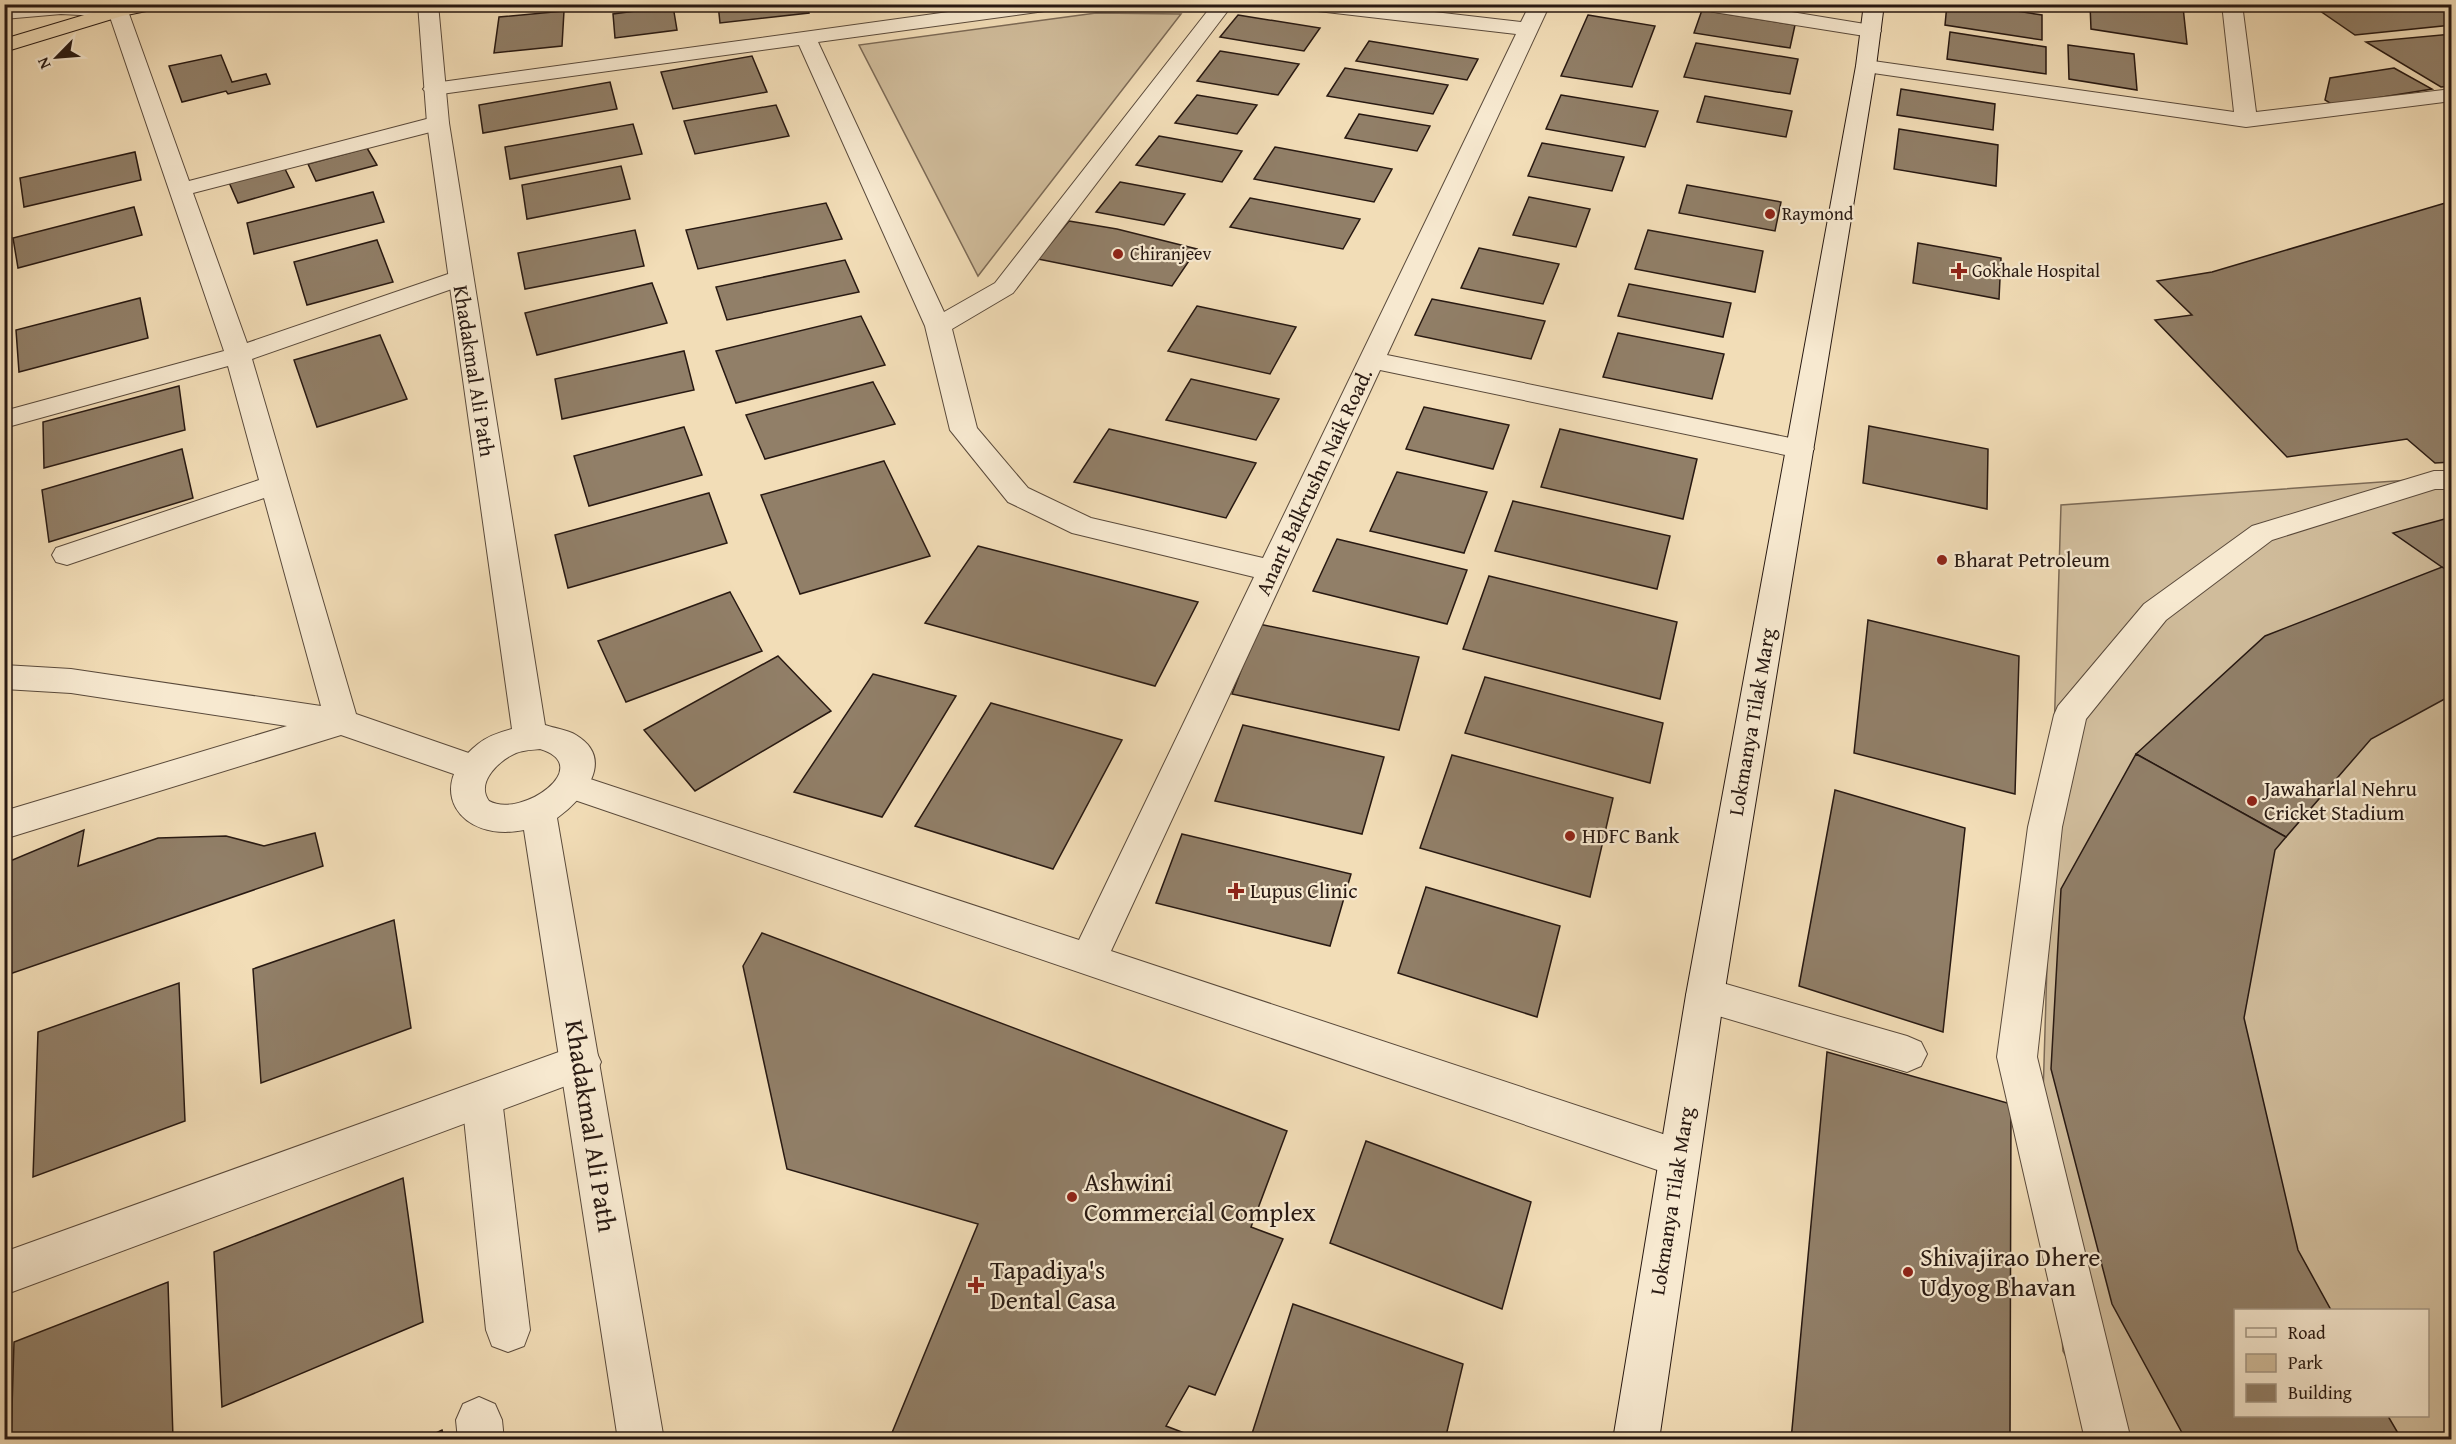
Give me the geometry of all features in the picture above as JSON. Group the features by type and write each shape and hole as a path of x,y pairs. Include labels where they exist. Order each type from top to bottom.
{"highway":[{"path":"4,46 118,11 154,4"}],"street":[{"name":"Khadakmal Ali Path","path":"428,4 438,123 530,737"},
{"path":"434,89 1052,4"},
{"path":"938,326 1004,288 1224,4"},
{"path":"1309,4 1534,17"},
{"path":"2232,4 2246,120"},
{"path":"1714,6 1872,18"},
{"path":"4,14 47,7 88,7 118,11 238,355 342,722"},
{"name":"Anant Balkrushn Naik Road.","path":"1088,960 1534,17"},
{"name":"Lokmanya Tilak Marg","path":"1636,1440 1705,995 1866,66 1872,18"},
{"path":"806,38 938,326 964,430 1018,495 1082,526 1272,571"},
{"path":"1866,66 2246,120 2451,95"},
{"path":"179,190 438,123"},
{"path":"4,420 238,355 460,278"},
{"path":"1372,360 1800,449"},
{"path":"2108,1440 2017,1057 2045,827 2070,715 2155,612 2262,533 2434,480 2451,480"},
{"path":"67,555 274,485"},
{"path":"4,677 71,681 342,722 474,768"},
{"path":"4,825 342,722"},
{"path":"540,736 557,740 571,749 576,755 578,770 572,786 558,801 528,817 495,819 479,812 469,800 467,792 474,768 508,742 540,736"},
{"path":"572,786 1678,1158"},
{"name":"Khadakmal Ali Path","path":"539,812 641,1440"},
{"path":"1705,995 1907,1054"},
{"path":"4,1274 581,1062"},
{"path":"482,1099 508,1330"}],"green space":[{"path":"1096,13 1181,14 978,276 859,45"},
{"name":"Jawaharlal Nehru Cricket Stadium","path":"2451,477 2451,1439 2111,1439 2063,1351 2043,1096 2061,505"}],"building":[{"path":"456,4 494,4 455,10"},
{"path":"718,4 807,4 809,13 720,23"},
{"path":"1622,4 1668,4 1666,11"},
{"path":"1947,4 1973,4 2042,15 2042,40 1945,25"},
{"path":"2090,4 2165,4 2183,7 2187,44 2091,29"},
{"path":"2310,4 2435,4 2452,15 2452,25 2355,35"},
{"path":"673,6 677,30 615,38 613,14"},
{"path":"1702,10 1795,25 1790,48 1694,33"},
{"path":"564,11 562,46 494,53 499,17"},
{"path":"1238,15 1320,28 1304,51 1220,37"},
{"path":"1588,15 1655,26 1632,87 1561,76"},
{"path":"1950,32 2046,47 2046,74 1947,59"},
{"path":"2452,34 2452,86 2441,87 2366,42"},
{"path":"1369,41 1478,59 1467,80 1356,61"},
{"path":"1696,43 1798,59 1790,94 1684,77"},
{"path":"2068,45 2134,54 2137,90 2069,79"},
{"path":"1220,51 1299,64 1278,95 1197,81"},
{"path":"221,55 232,82 266,74 270,84 228,94 226,91 182,102 169,66"},
{"path":"752,56 767,92 673,109 661,72"},
{"path":"1345,68 1448,85 1433,114 1327,96"},
{"path":"2394,68 2432,89 2333,105 2325,100 2330,78"},
{"path":"610,82 617,109 483,133 479,105"},
{"path":"1901,89 1995,104 1993,130 1897,115"},
{"path":"1197,95 1257,105 1237,134 1175,123"},
{"path":"1561,95 1658,111 1645,147 1546,129"},
{"path":"1705,96 1792,111 1786,137 1697,122"},
{"path":"776,105 789,136 695,154 684,121"},
{"path":"1359,114 1430,126 1417,151 1345,138"},
{"path":"633,124 642,154 510,179 505,147"},
{"path":"1899,129 1998,145 1996,186 1894,169"},
{"path":"1159,136 1242,151 1222,182 1136,165"},
{"path":"1542,143 1624,157 1612,191 1528,176"},
{"path":"1275,147 1392,169 1374,202 1254,179"},
{"path":"367,148 377,165 316,181 308,164"},
{"path":"135,152 141,180 24,207 20,178"},
{"path":"283,165 294,187 238,203 228,180"},
{"path":"621,166 630,199 527,219 522,185"},
{"path":"1120,182 1185,194 1164,225 1096,212"},
{"path":"1687,185 1781,202 1775,231 1679,213"},
{"path":"373,192 384,222 254,254 247,223"},
{"path":"1529,197 1590,209 1576,247 1513,235"},
{"path":"1250,198 1360,219 1343,249 1230,227"},
{"path":"2452,201 2452,462 2435,463 2407,439 2287,457 2155,320 2192,315 2157,281 2212,272"},
{"path":"826,203 842,239 698,269 686,230"},
{"path":"134,207 142,235 18,268 13,238"},
{"name":"Chiranjeev","path":"1069,221 1117,229 1197,249 1172,286 1038,259"},
{"path":"635,230 644,266 525,289 518,253"},
{"path":"1648,230 1763,251 1755,292 1635,269"},
{"path":"377,240 393,282 307,305 294,262"},
{"path":"1918,243 2001,258 1999,299 1913,283"},
{"path":"1479,248 1559,264 1543,304 1461,288"},
{"path":"845,260 859,292 727,320 716,287"},
{"path":"652,283 667,323 537,355 525,313"},
{"path":"1629,284 1731,303 1723,337 1618,316"},
{"path":"140,298 148,338 19,372 16,330"},
{"path":"1432,299 1545,321 1531,359 1415,335"},
{"path":"1197,306 1296,327 1270,374 1168,351"},
{"path":"861,316 885,365 736,403 716,351"},
{"path":"1618,333 1724,354 1712,399 1603,377"},
{"path":"380,335 407,399 317,427 294,360"},
{"path":"684,351 694,390 562,419 555,379"},
{"path":"1191,379 1279,399 1256,440 1166,420"},
{"path":"873,382 895,424 765,459 746,415"},
{"path":"179,386 185,430 44,468 43,422"},
{"path":"1424,407 1509,425 1493,469 1406,449"},
{"path":"1869,426 1988,449 1987,509 1863,483"},
{"path":"684,427 702,475 589,506 574,456"},
{"path":"1109,429 1256,463 1226,518 1074,482"},
{"path":"1560,429 1697,459 1683,519 1541,487"},
{"path":"182,449 193,498 49,542 42,490"},
{"path":"884,461 930,556 800,594 761,495"},
{"path":"1397,472 1487,492 1464,553 1370,531"},
{"path":"709,493 727,543 568,588 555,535"},
{"path":"1513,501 1670,536 1657,589 1495,551"},
{"path":"2452,517 2452,574 2393,533"},
{"path":"1337,539 1467,570 1447,624 1313,591"},
{"path":"978,546 1198,602 1155,686 925,623"},
{"path":"2442,567 2452,574 2452,695 2371,739 2286,837 2136,754 2265,636"},
{"path":"1489,576 1677,622 1660,699 1463,649"},
{"path":"730,592 762,651 626,702 598,641"},
{"path":"1868,620 2019,656 2015,794 1854,753"},
{"path":"1259,624 1419,657 1399,730 1232,694"},
{"path":"778,656 831,711 695,791 644,730"},
{"path":"873,674 956,696 882,817 794,792"},
{"path":"1485,677 1663,723 1650,783 1465,733"},
{"path":"991,703 1122,740 1053,869 915,826"},
{"path":"1243,725 1384,757 1362,834 1215,801"},
{"path":"2136,754 2286,837 2275,850 2244,1018 2298,1250 2330,1309 2234,1309 2234,1417 2389,1417 2402,1440 2186,1440 2112,1304 2051,1069 2061,889"},
{"path":"1452,755 1613,798 1590,897 1420,848"},
{"path":"1835,790 1965,828 1943,1032 1799,986"},
{"path":"84,830 78,866 158,838 226,836 264,846 315,833 323,866 4,976 4,892 10,861"},
{"path":"1182,834 1351,874 1330,946 1156,903"},
{"path":"1426,887 1560,926 1537,1017 1398,973"},
{"path":"394,920 411,1028 261,1083 253,969"},
{"name":"Ashwini Commercial Complex","path":"762,933 1287,1131 1251,1227 1283,1239 1215,1395 1189,1386 1166,1426 1195,1437 1195,1440 889,1440 978,1224 787,1169 743,966"},
{"path":"179,983 185,1121 33,1177 38,1032"},
{"name":"Shivajirao Dhere Udyog Bhavan","path":"1827,1052 2011,1104 2010,1440 1791,1440"},
{"path":"1366,1141 1531,1202 1502,1309 1330,1243"},
{"path":"403,1178 423,1322 222,1407 214,1252"},
{"path":"168,1282 173,1438 11,1440 14,1342"},
{"path":"1293,1304 1463,1364 1445,1440 1250,1440"},
{"path":"442,1430 444,1440 421,1440"}],"place":[{"name":"Raymond","path":"1770,214"},
{"name":"Chiranjeev","path":"1118,254"},
{"name":"Gokhale Hospital","path":"1959,271"},
{"name":"Bharat Petroleum","path":"1942,560"},
{"name":"Jawaharlal Nehru Cricket Stadium","path":"2252,801"},
{"name":"HDFC Bank","path":"1570,836"},
{"name":"Lupus Clinic","path":"1236,891"},
{"name":"Ashwini Commercial Complex","path":"1072,1197"},
{"name":"Shivajirao Dhere Udyog Bhavan","path":"1908,1272"},
{"name":"Tapadiya's Dental Casa","path":"976,1285"}]}
